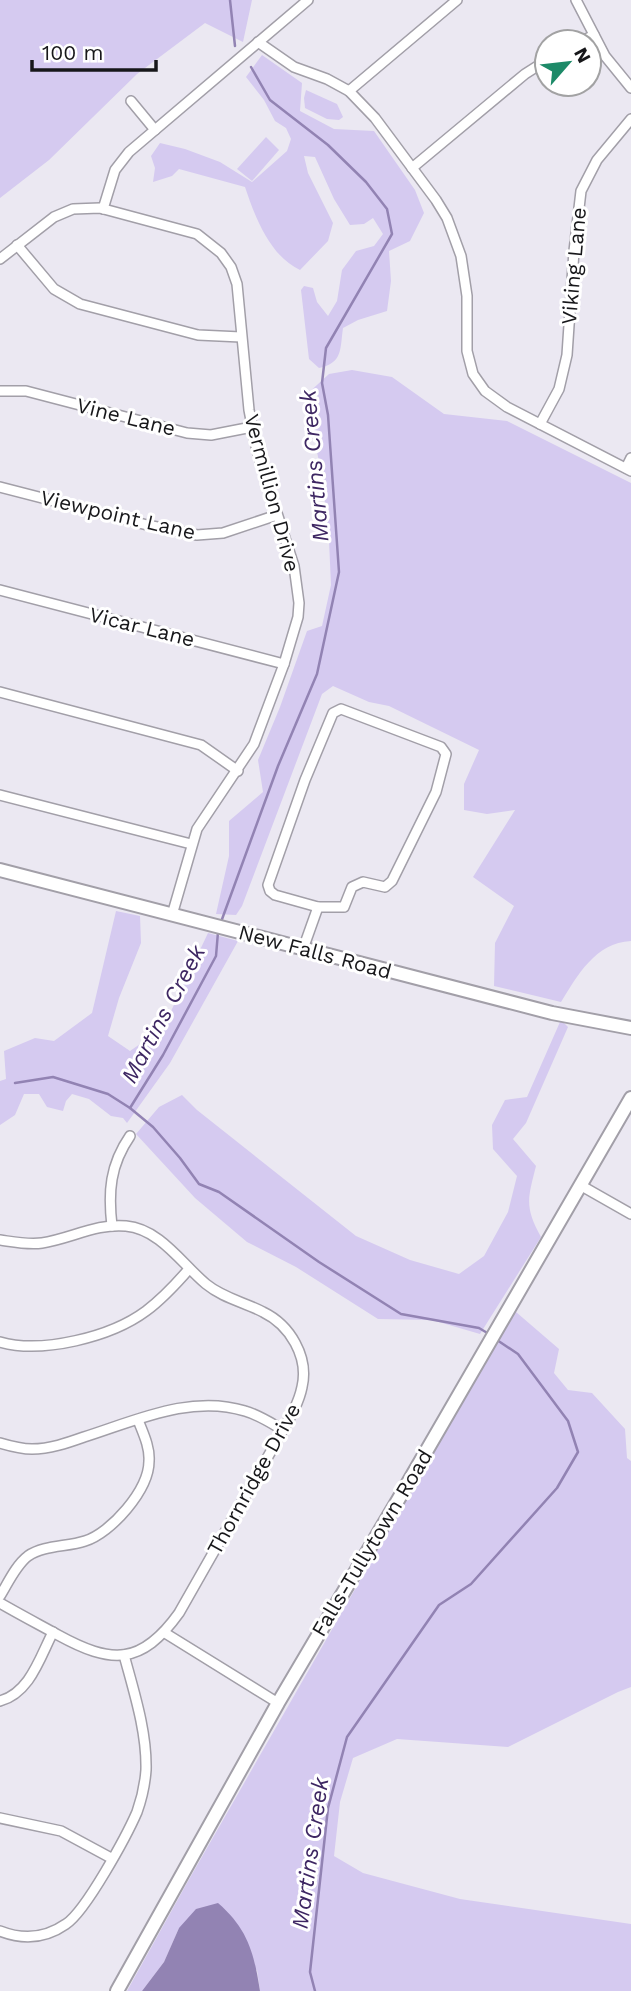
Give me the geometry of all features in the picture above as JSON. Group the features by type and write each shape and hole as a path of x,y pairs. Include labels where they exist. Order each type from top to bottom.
{"street":[{"path":"103,209 110,183 120,162 308,0"},
{"path":"349,91 457,0"},
{"path":"576,0 590,28"},
{"path":"258,42 294,67 327,79 349,91 375,118 447,218 461,256 467,296 467,351 473,374 485,391 495,400 628,469 631,458"},
{"path":"603,50 617,73 631,88"},
{"path":"412,168 533,69"},
{"path":"131,101 155,130"},
{"name":"Viking Lane","path":"540,424 559,389 567,355 575,232 581,191 597,160 631,119"},
{"name":"Vermillion Drive","path":"0,259 34,230 64,212 87,208 103,209 204,238 221,253 231,267 237,284 252,427 257,451 294,566 299,603 292,640 258,735 238,771 206,814 191,844 172,915"},
{"path":"17,245 54,289 79,304 198,335 241,337"},
{"name":"Vine Lane","path":"0,391 26,391 187,433 211,435 252,427"},
{"name":"Viewpoint Lane","path":"0,487 147,525 197,535 223,533 277,515"},
{"name":"Vicar Lane","path":"0,590 284,664"},
{"path":"0,692 201,745 238,771"},
{"path":"341,709 441,747 446,754 436,792 392,881 385,887 363,883 352,887 344,907 318,907 275,895 268,885 305,780 333,713 341,709"},
{"path":"0,795 191,844"},
{"name":"New Falls Road","path":"0,870 559,1015 631,1028"},
{"path":"303,949 318,907"},
{"name":"Falls-Tullytown Road","path":"117,1991 278,1703 631,1098"},
{"path":"112,1226 111,1174 131,1136"},
{"path":"580,1185 631,1214"},
{"name":"Thornridge Drive","path":"0,1240 41,1243 112,1226 134,1227 151,1234 219,1294 268,1314 287,1330 302,1360 304,1378 296,1406 179,1613 165,1633 149,1645 124,1655"},
{"path":"0,1342 22,1348 52,1346 123,1325 160,1300 189,1269"},
{"path":"0,1443 32,1449 48,1448 180,1408 212,1405 246,1411 283,1430"},
{"path":"0,1596 28,1556 37,1551 93,1538 114,1524 124,1513 149,1468 149,1451 138,1420"},
{"path":"0,1603 92,1652 124,1655 144,1739 146,1769 138,1808 86,1901 65,1925 49,1933 26,1937 0,1931"},
{"path":"0,1702 12,1697 25,1684 53,1632"},
{"path":"165,1633 278,1703"},
{"path":"0,1818 61,1831 111,1858"}],"shaded area":[{"path":"0,0 252,0 243,42 205,23 137,74 49,160 0,198"},
{"path":"262,55 302,83 300,111 334,129 374,131 415,190 424,213 410,241 389,251 391,281 387,311 343,328 336,359 319,368 309,359 301,290 304,286 313,288 317,302 328,316 337,301 342,270 356,251 374,246 383,234 373,218 364,224 350,225 334,199 315,157 304,156 308,173 333,223 328,241 300,270 289,264 272,245 259,223 245,187 179,169 172,176 153,182 155,168 151,156 160,143 220,162 252,182 287,151 291,139 286,128 275,121 264,100 246,77"},
{"path":"306,90 337,104 343,117 339,120 327,119 305,108"},
{"path":"266,137 279,150 252,181 237,169"},
{"path":"352,370 392,377 444,414 507,421 631,483 631,941 618,943 598,954 581,971 561,1002 494,986 495,943 514,906 473,877 515,810 487,814 464,810 464,784 479,750 389,706 369,702 333,686 322,694 242,906 236,915 216,914 229,856 229,821 263,792 258,760 307,631 322,626 331,585 322,475 306,395 329,374"},
{"path":"116,911 140,916 141,943 119,998 108,1036 130,1051 163,1028 208,933 238,941 170,1063 127,1123 123,1118 111,1116 89,1099 72,1094 63,1111 47,1107 39,1094 24,1094 15,1115 0,1125 0,1081 6,1079 4,1051 35,1038 54,1041 92,1013"},
{"path":"560,1022 568,1027 526,1123 513,1139 536,1166 529,1202 541,1237 480,1334 432,1320 378,1319 296,1267 247,1242 195,1198 136,1134 159,1107 182,1095 197,1110 356,1236 410,1260 459,1274 484,1256 508,1212 517,1176 493,1149 492,1125 505,1100 527,1097"},
{"path":"516,1312 559,1349 554,1373 568,1390 592,1393 625,1429 627,1458 631,1461 631,1687 508,1747 397,1739 353,1758 340,1802 334,1856 363,1873 460,1899 631,1924 631,1991 260,1991 257,1970 179,1928 164,1962 142,1991 127,1991 497,1341"},
{"path":"218,1903 236,1922 248,1942 260,1991 142,1991 164,1962 179,1928 196,1909"}],"waterway":[{"name":"Martins Creek","path":"230,0 235,46"},
{"name":"Martins Creek","path":"221,922 278,766 317,674 339,572 328,415 322,383 326,348 392,234 387,209 366,182 328,145 270,100 251,67"},
{"name":"Martins Creek","path":"218,932 216,956 163,1055 130,1108 153,1127 199,1184 219,1192 319,1262 401,1314 479,1328 489,1334"},
{"path":"15,1083 53,1077 108,1094 130,1108"},
{"name":"Martins Creek","path":"315,1991 310,1972 328,1808 347,1737 439,1605 471,1584 557,1488 578,1452 568,1421 518,1354 497,1340"}]}
